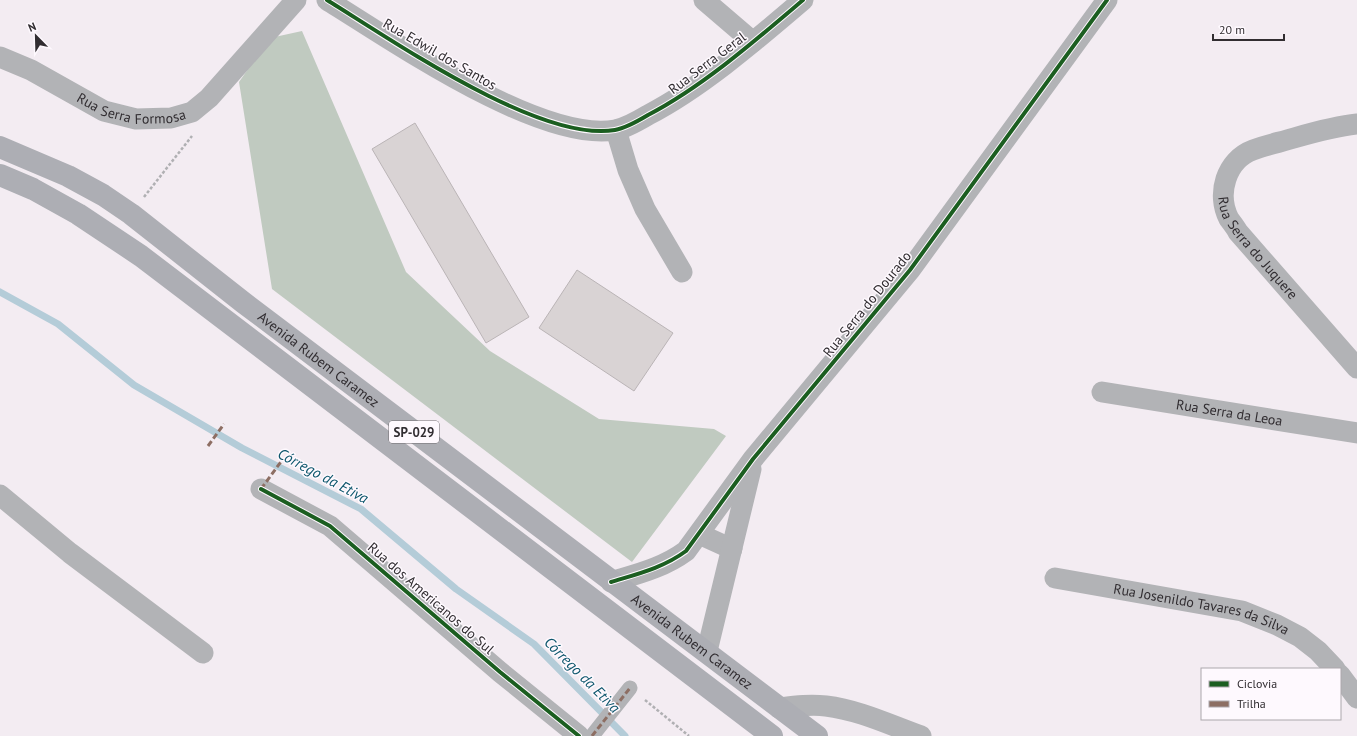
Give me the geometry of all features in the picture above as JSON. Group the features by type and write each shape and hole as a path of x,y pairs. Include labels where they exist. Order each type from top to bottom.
{"highway":[{"name":"Avenida Rubem Caramez","path":"0,147 68,176 103,195 131,214 244,303 611,582 707,651 817,736"},
{"name":"Avenida Rubem Caramez","path":"0,175 32,189 78,214 141,256 772,736"}],"street":[{"name":"Rua Serra Formosa","path":"0,57 31,70 104,111 136,119 171,118 192,112 210,98 296,0"},
{"name":"Rua Edwil dos Santos","path":"327,0 480,92 563,126 592,132 616,130"},
{"path":"704,0 754,42"},
{"name":"Rua Serra Geral","path":"616,130 670,104 754,42 803,0"},
{"name":"Rua Serra do Dourado","path":"611,582 655,568 674,560 686,551 753,459 910,270 1107,0"},
{"name":"Rua Serra do Juquere","path":"1357,124 1325,130 1252,150 1236,160 1228,170 1224,186 1224,204 1229,218 1235,227 1357,368"},
{"path":"616,130 628,170 645,209 682,272"},
{"name":"Rua Serra da Leoa","path":"1102,392 1357,433"},
{"name":"Rua Serra do Dourado","path":"707,651 753,459"},
{"name":"Rua dos Americanos do Sul","path":"261,489 330,526 500,672 589,735"},
{"path":"0,495 70,553 203,653"},
{"path":"699,534 732,549"},
{"name":"Rua Josenildo Tavares da Silva","path":"1055,578 1242,611 1277,625 1300,637 1318,651 1334,668"},
{"path":"1341,676 1357,698"},
{"path":"589,735 630,688"},
{"path":"779,708 805,705 825,706 852,711 920,736"}],"path":[{"path":"131,214 196,131"},
{"path":"630,688 689,736"}],"shaded area":[{"path":"302,31 406,272 490,351 599,419 714,429 726,436 632,562 272,289 239,82 270,38"}],"building":[{"path":"415,123 529,317 486,343 372,149"},
{"path":"577,270 673,333 634,391 539,328"}],"waterway":[{"name":"Córrego da Etiva","path":"0,292 58,324 134,385 242,448 361,509 456,589 534,644 625,736"}],"marked path":[{"path":"208,446 224,424"},
{"path":"261,489 283,459"},
{"path":"592,736 630,688"}],"cycle path":[{"path":"327,0 467,85 508,105 548,121 584,130 615,130 623,128 668,104 728,62 803,0"},
{"path":"611,582 659,566 686,551 753,459 910,270 1107,0"},
{"path":"261,489 330,526 500,672 579,736"}]}
